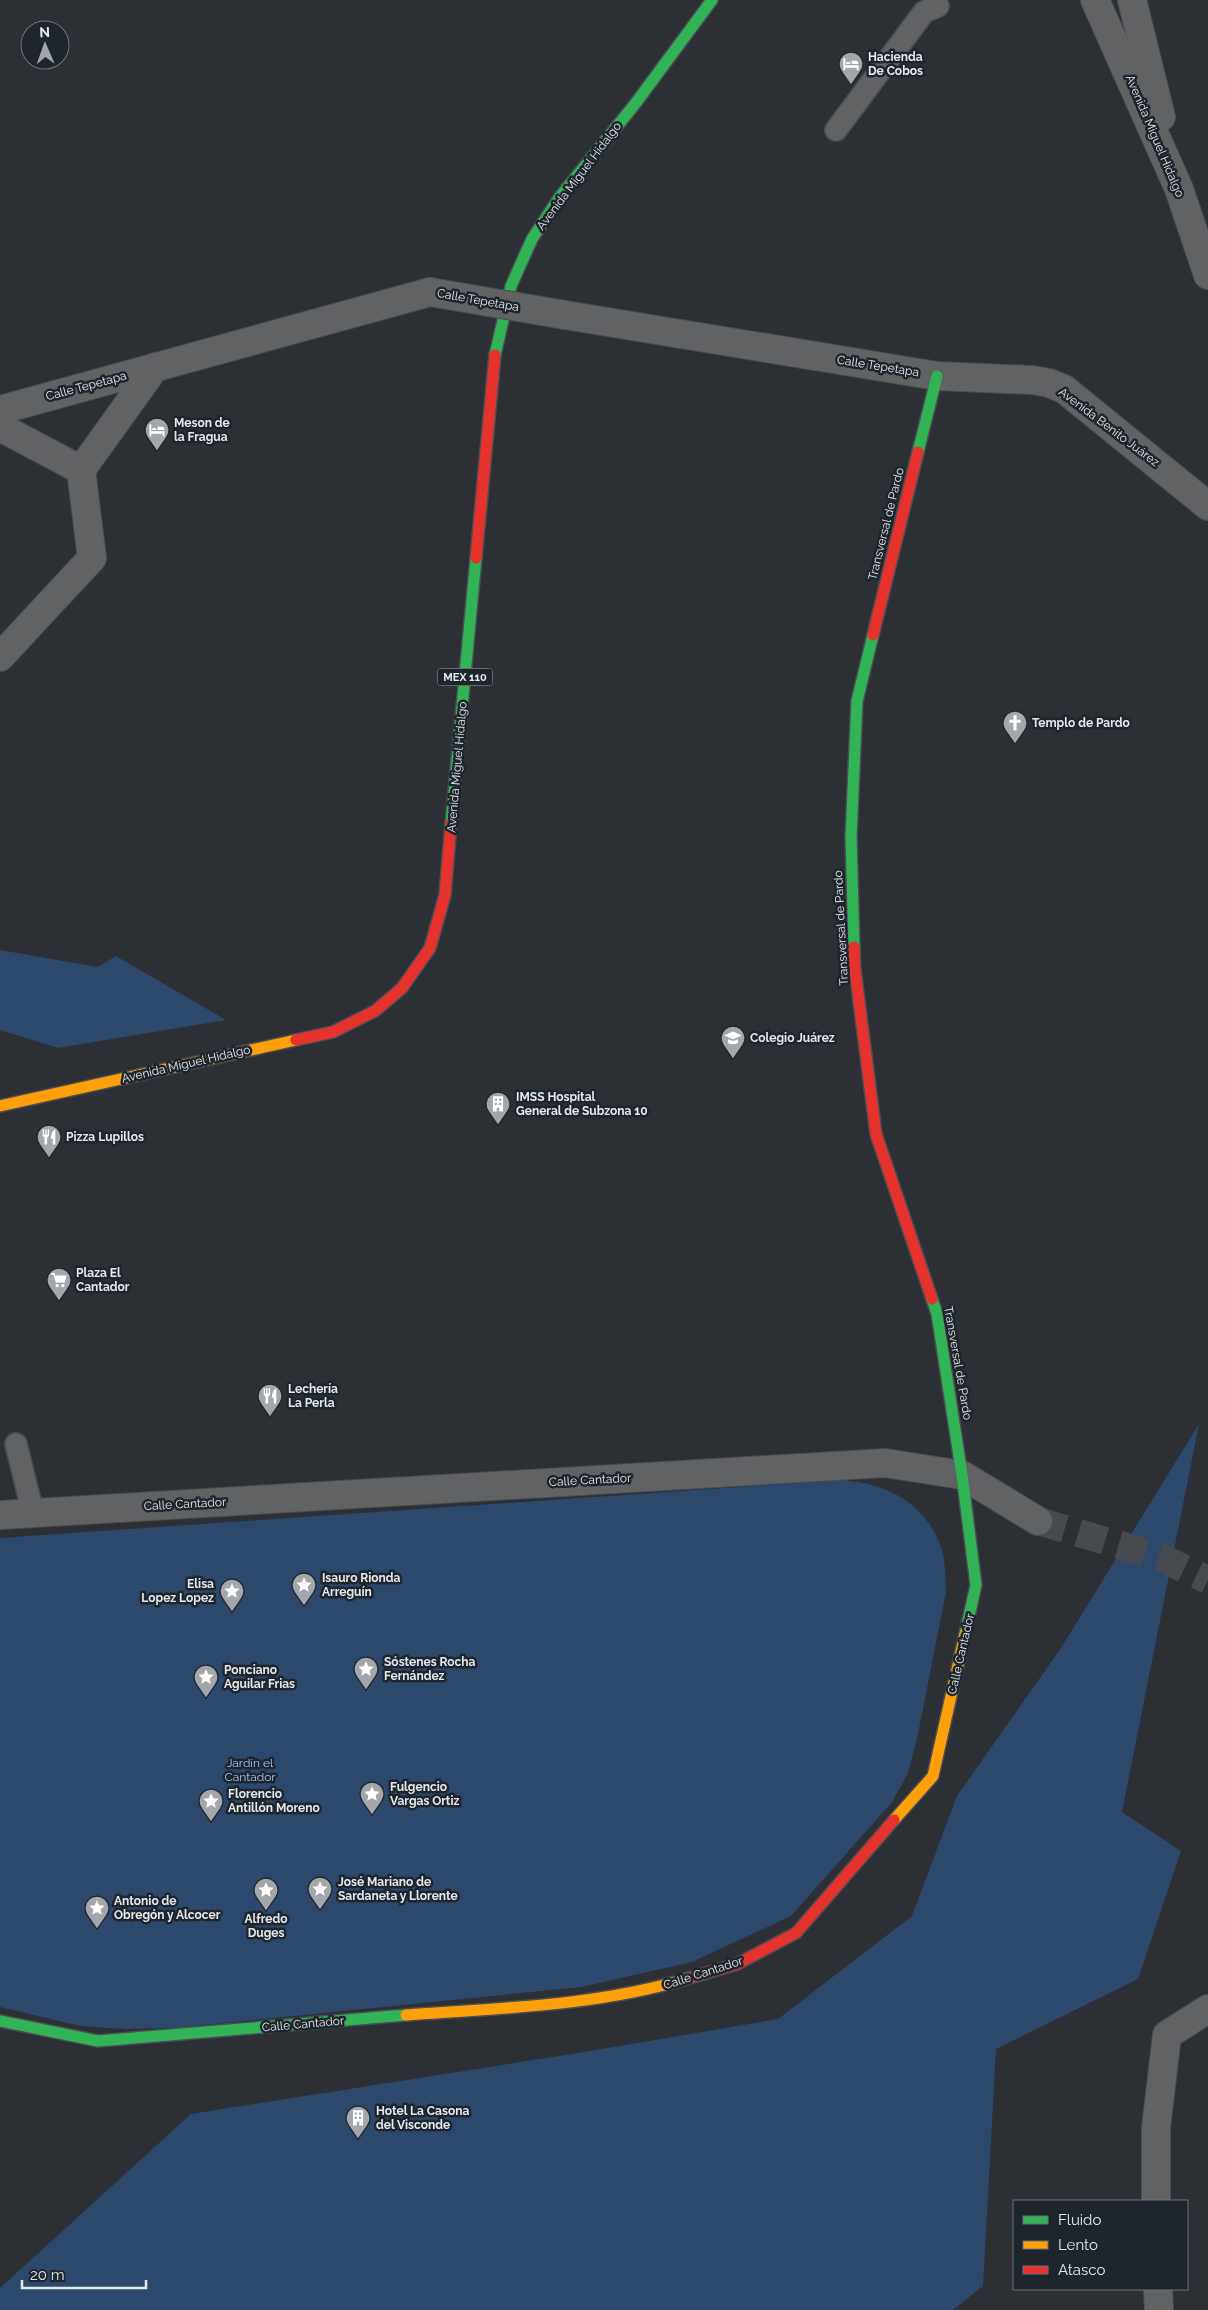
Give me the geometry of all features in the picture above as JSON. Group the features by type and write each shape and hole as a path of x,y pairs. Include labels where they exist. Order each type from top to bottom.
{"street":[{"name":"Avenida Miguel Hidalgo","path":"0,1106 334,1032 374,1011 402,988 430,948 445,895 493,367 502,313 520,262 537,228 574,178 635,103 712,0"},
{"name":"Avenida Miguel Hidalgo","path":"1095,0 1179,189 1208,275"},
{"path":"1132,0 1179,189"},
{"name":"Calle Tepetapa","path":"0,410 430,292 936,376"},
{"path":"0,657 92,558 81,470 155,367"},
{"name":"Avenida Benito Juárez","path":"936,376 1032,380 1049,383 1064,390 1208,506"},
{"name":"Transversal de Pardo","path":"936,376 857,700 851,837 855,970 876,1134 937,1314 962,1475"},
{"path":"0,427 81,470"},
{"name":"Calle Cantador","path":"0,1515 885,1463 962,1475 976,1586 933,1776 796,1933 737,1964 650,1990 579,2001 98,2041 0,2021"},
{"path":"962,1475 1038,1521"},
{"path":"1156,2200 1156,2128 1167,2035 1208,2009"},
{"path":"1158,2290 1158,2310"}],"lane":[{"path":"836,130 924,12 938,6"},
{"path":"16,1444 34,1513"}],"green space":[{"path":"0,950 98,967 116,956 226,1020 58,1048 0,1030"},
{"path":"1199,1424 1122,1812 1181,1851 1138,1979 996,2049 983,2286 953,2310 0,2310 0,2288 191,2114 584,2052 778,2019 912,1916 957,1796 1061,1648"},
{"name":"Jardín el Cantador","path":"839,1480 871,1485 886,1490 913,1506 924,1517 934,1531 943,1552 946,1592 917,1739 908,1773 892,1802 791,1916 692,1962 581,1987 174,2028 125,2029 80,2026 0,2007 0,1538"}],"tunnel":[{"path":"1038,1521 1160,1557 1208,1580"}],"traffic: fast":[{"path":"495,355 511,286 532,239 559,198 635,104 712,0"},
{"path":"918,452 937,376"},
{"path":"451,824 476,558"},
{"path":"854,947 851,837 857,701 873,635"},
{"path":"932,1299 937,1314 962,1475 976,1585 965,1634"},
{"path":"0,2021 98,2041 406,2015"}],"traffic: slow":[{"path":"0,1106 296,1040"},
{"path":"894,1820 933,1776 965,1634"},
{"path":"406,2015 548,2005 618,1995 686,1979"}],"traffic: jam":[{"path":"476,558 495,355"},
{"path":"873,635 918,452"},
{"path":"296,1040 333,1032 375,1011 402,988 430,948 445,895 451,824"},
{"path":"854,947 855,970 876,1134 932,1299"},
{"path":"686,1979 737,1964 796,1933 894,1820"}],"place":[{"name":"Hacienda De Cobos","path":"851,85"},
{"name":"Meson de la Fragua","path":"157,451"},
{"name":"Templo de Pardo","path":"1015,744"},
{"name":"Colegio Juárez","path":"733,1059"},
{"name":"IMSS Hospital General de Subzona 10","path":"498,1125"},
{"name":"Pizza Lupillos","path":"49,1158"},
{"name":"Plaza El Cantador","path":"59,1301"},
{"name":"Lechería La Perla","path":"270,1417"},
{"name":"Isauro Rionda Arreguín","path":"304,1606"},
{"name":"Elisa Lopez Lopez","path":"232,1612"},
{"name":"Sóstenes Rocha Fernández","path":"366,1690"},
{"name":"Ponciano Aguilar Frias","path":"206,1698"},
{"name":"Fulgencio Vargas Ortiz","path":"372,1815"},
{"name":"Florencio Antillón Moreno","path":"211,1822"},
{"name":"José Mariano de Sardaneta y Llorente","path":"320,1910"},
{"name":"Alfredo Duges","path":"266,1911"},
{"name":"Antonio de Obregón y Alcocer","path":"97,1929"},
{"name":"Hotel La Casona del Visconde","path":"358,2139"}]}
